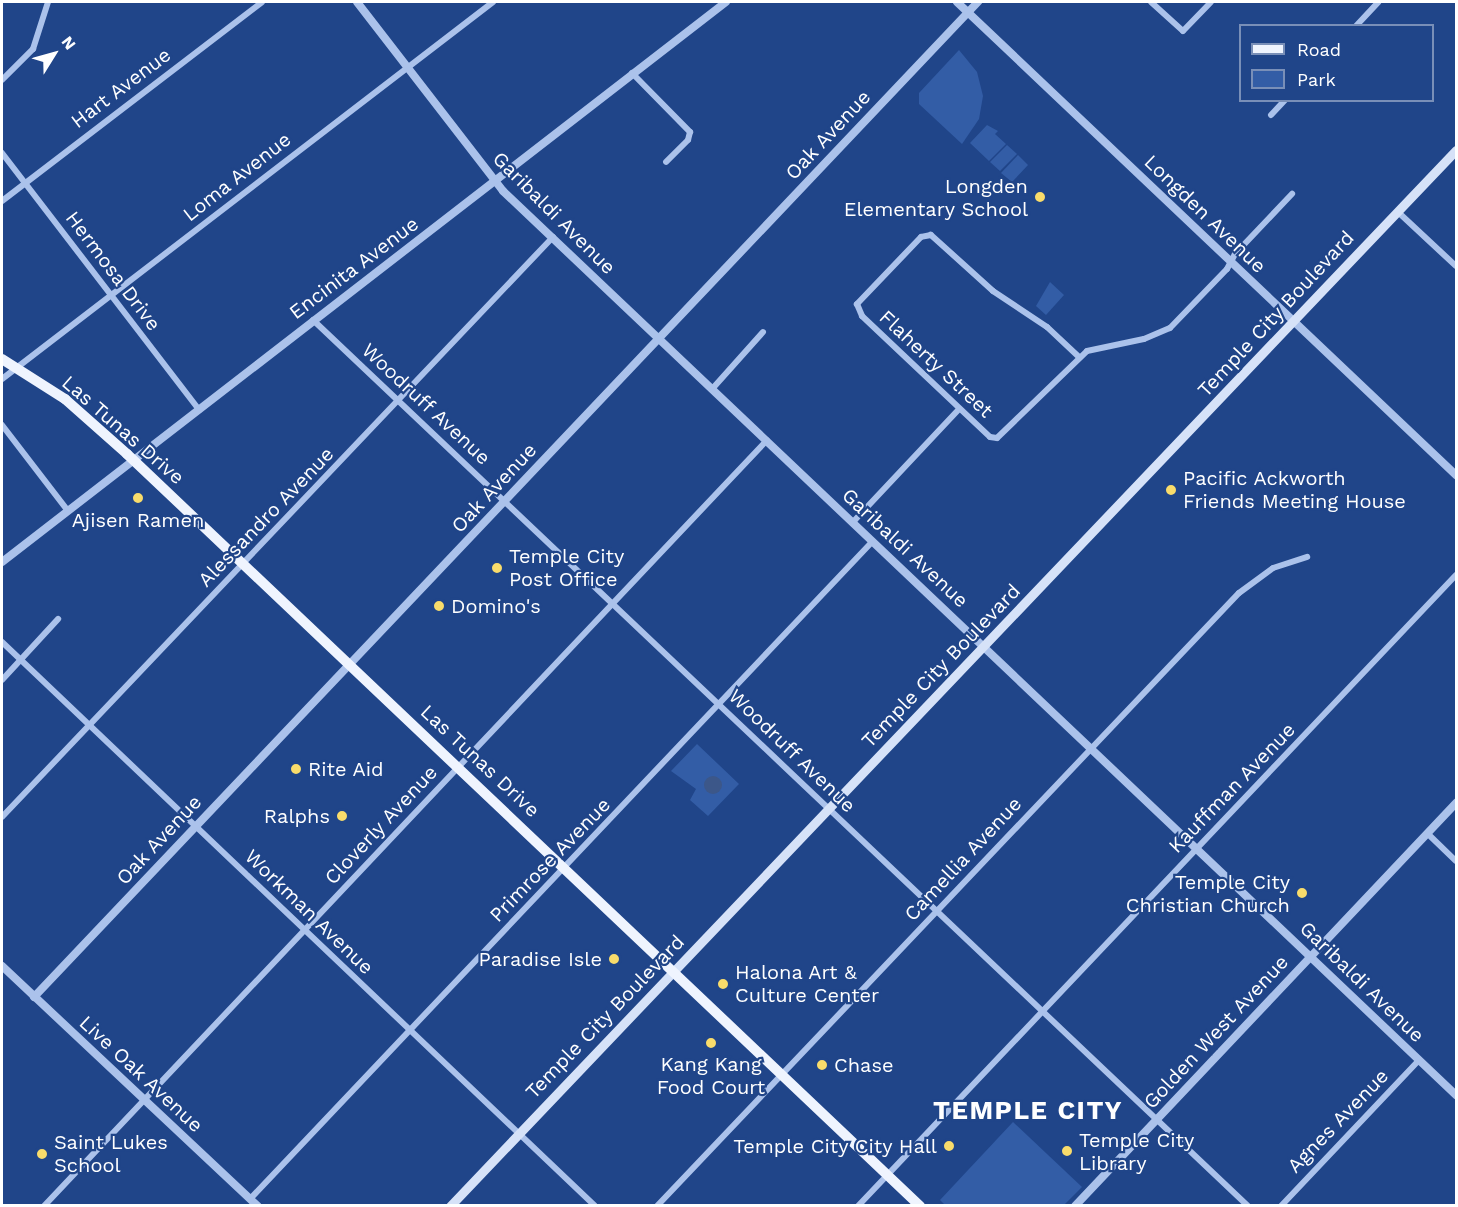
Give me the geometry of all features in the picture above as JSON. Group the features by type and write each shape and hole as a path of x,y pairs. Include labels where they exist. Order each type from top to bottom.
{"main road":[{"name":"Temple City Boulevard","path":"450,1206 1456,150"},
{"name":"Las Tunas Drive","path":"2,359 65,399 134,460 242,564 566,866 920,1206"}],"street":[{"path":"2,80 33,49 48,2"},
{"name":"Hart Avenue","path":"2,201 262,2"},
{"name":"Garibaldi Avenue","path":"357,2 495,182 853,522 872,543 984,646 1456,1095"},
{"name":"Loma Avenue","path":"2,378 493,2"},
{"name":"Encinita Avenue","path":"2,562 726,2"},
{"name":"Longden Avenue","path":"957,2 1456,475"},
{"name":"Oak Avenue","path":"34,997 978,2"},
{"path":"1151,2 1183,31 1211,2"},
{"path":"1358,24 1378,2"},
{"path":"632,73 690,132 688,140 666,162"},
{"path":"1271,115 1283,102"},
{"name":"Hermosa Drive","path":"2,153 198,410"},
{"path":"1079,357 1097,346 1144,339 1170,328 1292,194"},
{"path":"1398,212 1456,266"},
{"name":"Flaherty Street","path":"931,235 993,291 1047,327 1079,357 997,438 990,437 856,307 921,237 931,235"},
{"name":"Alessandro Avenue","path":"2,818 553,237"},
{"name":"Woodruff Avenue","path":"313,320 1248,1206"},
{"path":"713,388 764,333"},
{"path":"853,522 959,409"},
{"path":"2,425 68,511"},
{"name":"Cloverly Avenue","path":"44,1206 766,441"},
{"name":"Primrose Avenue","path":"250,1199 872,543"},
{"name":"Camellia Avenue","path":"657,1206 1239,593 1273,568 1307,557"},
{"name":"Kauffman Avenue","path":"858,1206 1456,575"},
{"path":"2,680 58,619"},
{"name":"Workman Avenue","path":"2,642 595,1206"},
{"name":"Golden West Avenue","path":"1074,1206 1456,803"},
{"path":"1427,833 1456,861"},
{"name":"Live Oak Avenue","path":"2,967 258,1206"},
{"name":"Agnes Avenue","path":"1281,1206 1419,1060"}],"green space":[{"path":"959,50 977,72 983,96 979,119 962,144 919,104 919,93"},
{"path":"987,125 998,131 995,134 1006,144 989,161 970,143"},
{"path":"1007,145 1017,154 1000,171 990,162"},
{"path":"1018,155 1028,165 1012,182 1001,173"},
{"path":"1050,282 1064,295 1046,315 1036,306"},
{"path":"697,744 739,784 708,816 690,800 696,789 671,771"},
{"path":"1013,1122 1082,1187 1064,1205 945,1205 940,1200"}],"shaded area":[{"path":"709,776 717,776 722,781 720,792 709,794 704,789 704,781"}],"place":[{"name":"Longden Elementary School","path":"1040,197"},
{"name":"Pacific Ackworth Friends Meeting House","path":"1171,490"},
{"name":"Ajisen Ramen","path":"138,498"},
{"name":"Temple City Post Office","path":"497,568"},
{"name":"Domino's","path":"439,606"},
{"name":"Rite Aid","path":"296,769"},
{"name":"Ralphs","path":"342,816"},
{"name":"Temple City Christian Church","path":"1302,893"},
{"name":"Paradise Isle","path":"614,959"},
{"name":"Halona Art & Culture Center","path":"723,984"},
{"name":"Kang Kang Food Court","path":"711,1043"},
{"name":"Chase","path":"822,1065"},
{"name":"Temple City City Hall","path":"949,1146"},
{"name":"Temple City Library","path":"1067,1151"},
{"name":"Saint Lukes School","path":"42,1154"}],"district":[{"name":"TEMPLE CITY","path":"1028,1111"}]}
